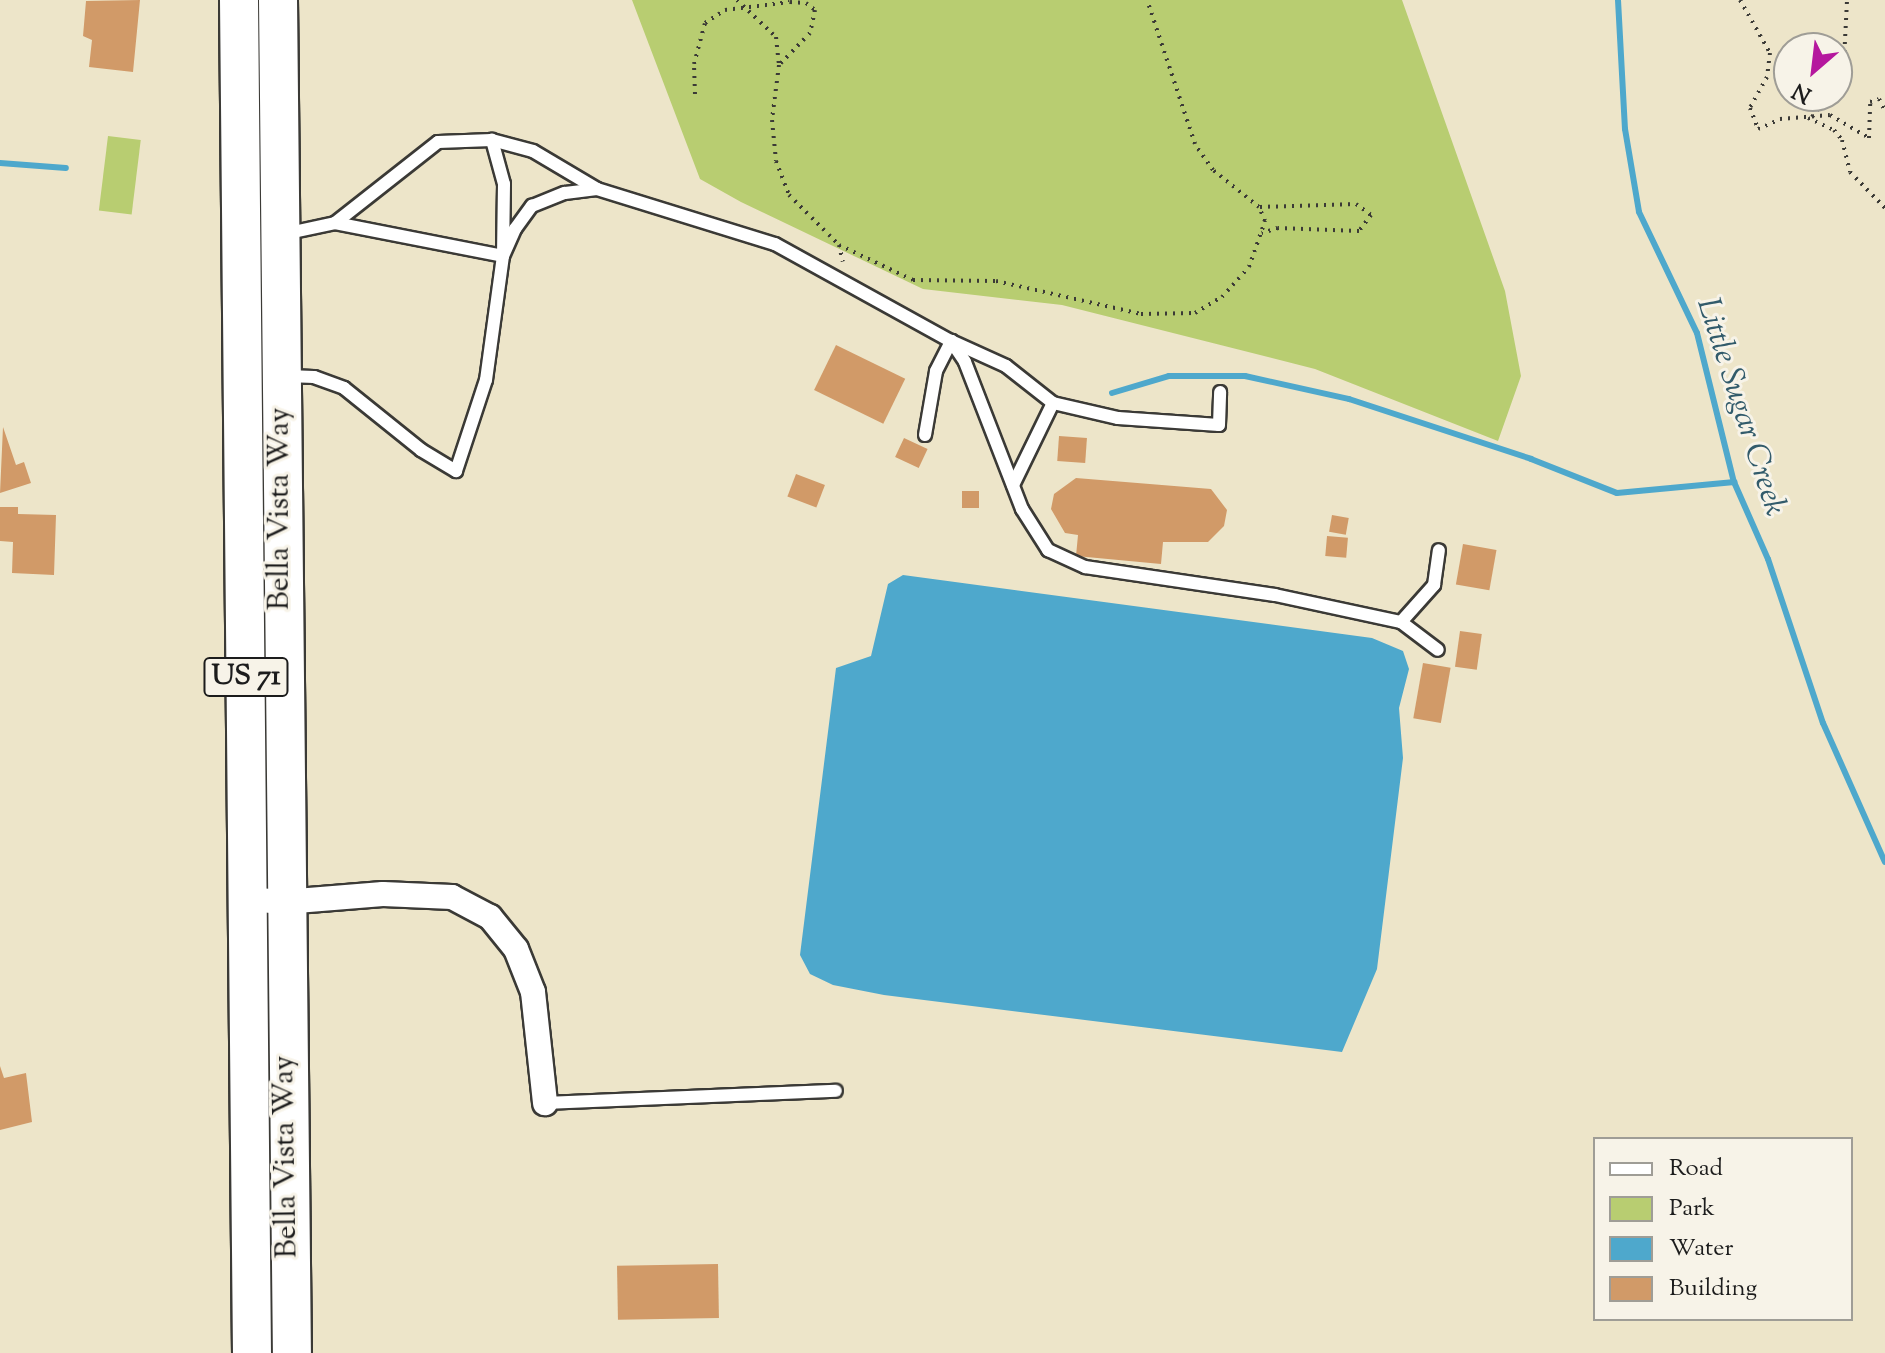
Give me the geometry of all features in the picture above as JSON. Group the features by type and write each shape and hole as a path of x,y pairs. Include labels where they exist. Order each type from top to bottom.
{"main road":[{"name":"Bella Vista Way","path":"239,0 266,900 292,1353"},
{"name":"Bella Vista Way","path":"252,1353 280,376 278,0"}],"street":[{"path":"266,900 383,894 452,897 490,917 516,949 533,992 545,1103"}],"lane":[{"path":"335,223 438,142 492,140 533,151 597,189 775,244 951,341 1006,366 1053,403 1118,418 1219,425 1220,392"},
{"path":"280,376 314,377 344,388 456,471 486,380 503,256 504,184 492,140"},
{"path":"503,256 532,206 565,193 597,189"},
{"path":"280,235 335,223 503,256"},
{"path":"925,435 936,371 951,341"},
{"path":"951,341 965,362 1013,485 1048,550 1085,567 1275,595 1401,622 1438,650"},
{"path":"1013,485 1053,403"},
{"path":"1401,622 1434,585 1439,550"},
{"path":"545,1103 836,1091"}],"path":[{"path":"737,0 776,37 779,65 772,120 776,161 789,195 839,245 913,280 996,281 1141,314 1195,313 1222,297 1249,267 1262,233 1259,207"},
{"path":"1147,0 1195,144 1213,170 1259,207 1356,204 1371,215 1359,231 1278,228 1262,233"},
{"path":"1740,0 1770,53 1767,77 1750,108 1753,124 1763,130 1780,119 1842,119 1869,138 1873,98 1879,99 1885,111"},
{"path":"1845,32 1847,0"},
{"path":"695,94 694,64 705,23 744,5 806,3 815,10 810,33 779,65"},
{"path":"1810,118 1815,112"},
{"path":"1810,118 1842,140 1850,172 1885,208"}],"green space":[{"path":"632,0 1402,0 1505,291 1521,376 1498,441 1315,369 1062,305 923,289 741,202 700,179"},
{"path":"108,136 141,140 132,214 99,210"}],"water":[{"path":"903,575 1372,638 1403,651 1409,669 1399,708 1403,758 1377,969 1342,1052 884,995 833,985 810,974 800,955 836,668 871,656 888,584"}],"building":[{"path":"140,0 133,72 89,67 92,40 83,36 86,1"},
{"path":"836,345 905,379 883,424 814,390"},
{"path":"3,427 16,465 24,462 31,483 0,493"},
{"path":"1059,436 1087,438 1085,463 1057,461"},
{"path":"904,438 928,449 919,468 895,457"},
{"path":"796,474 825,485 816,508 787,496"},
{"path":"1076,478 1211,489 1227,510 1224,526 1208,542 1163,542 1161,564 1076,556 1078,535 1065,533 1051,509 1054,494"},
{"path":"962,491 979,491 979,508 962,508"},
{"path":"0,507 18,507 18,514 56,515 54,575 12,573 13,542 0,541"},
{"path":"1332,515 1349,518 1346,535 1329,532"},
{"path":"1327,536 1348,538 1346,558 1325,556"},
{"path":"1463,544 1496,550 1489,590 1456,584"},
{"path":"1460,631 1482,634 1477,670 1455,667"},
{"path":"1423,663 1451,668 1441,723 1413,718"},
{"path":"0,1066 4,1078 26,1073 32,1122 0,1130"},
{"path":"718,1264 719,1318 618,1320 617,1266"}],"waterway":[{"name":"Little Sugar Creek","path":"1618,0 1625,129 1639,212 1697,333 1734,482 1768,559 1823,723 1885,862"},
{"path":"0,163 66,168"},
{"path":"1112,393 1169,376 1245,376 1349,399 1531,459 1617,493 1734,482"}]}
